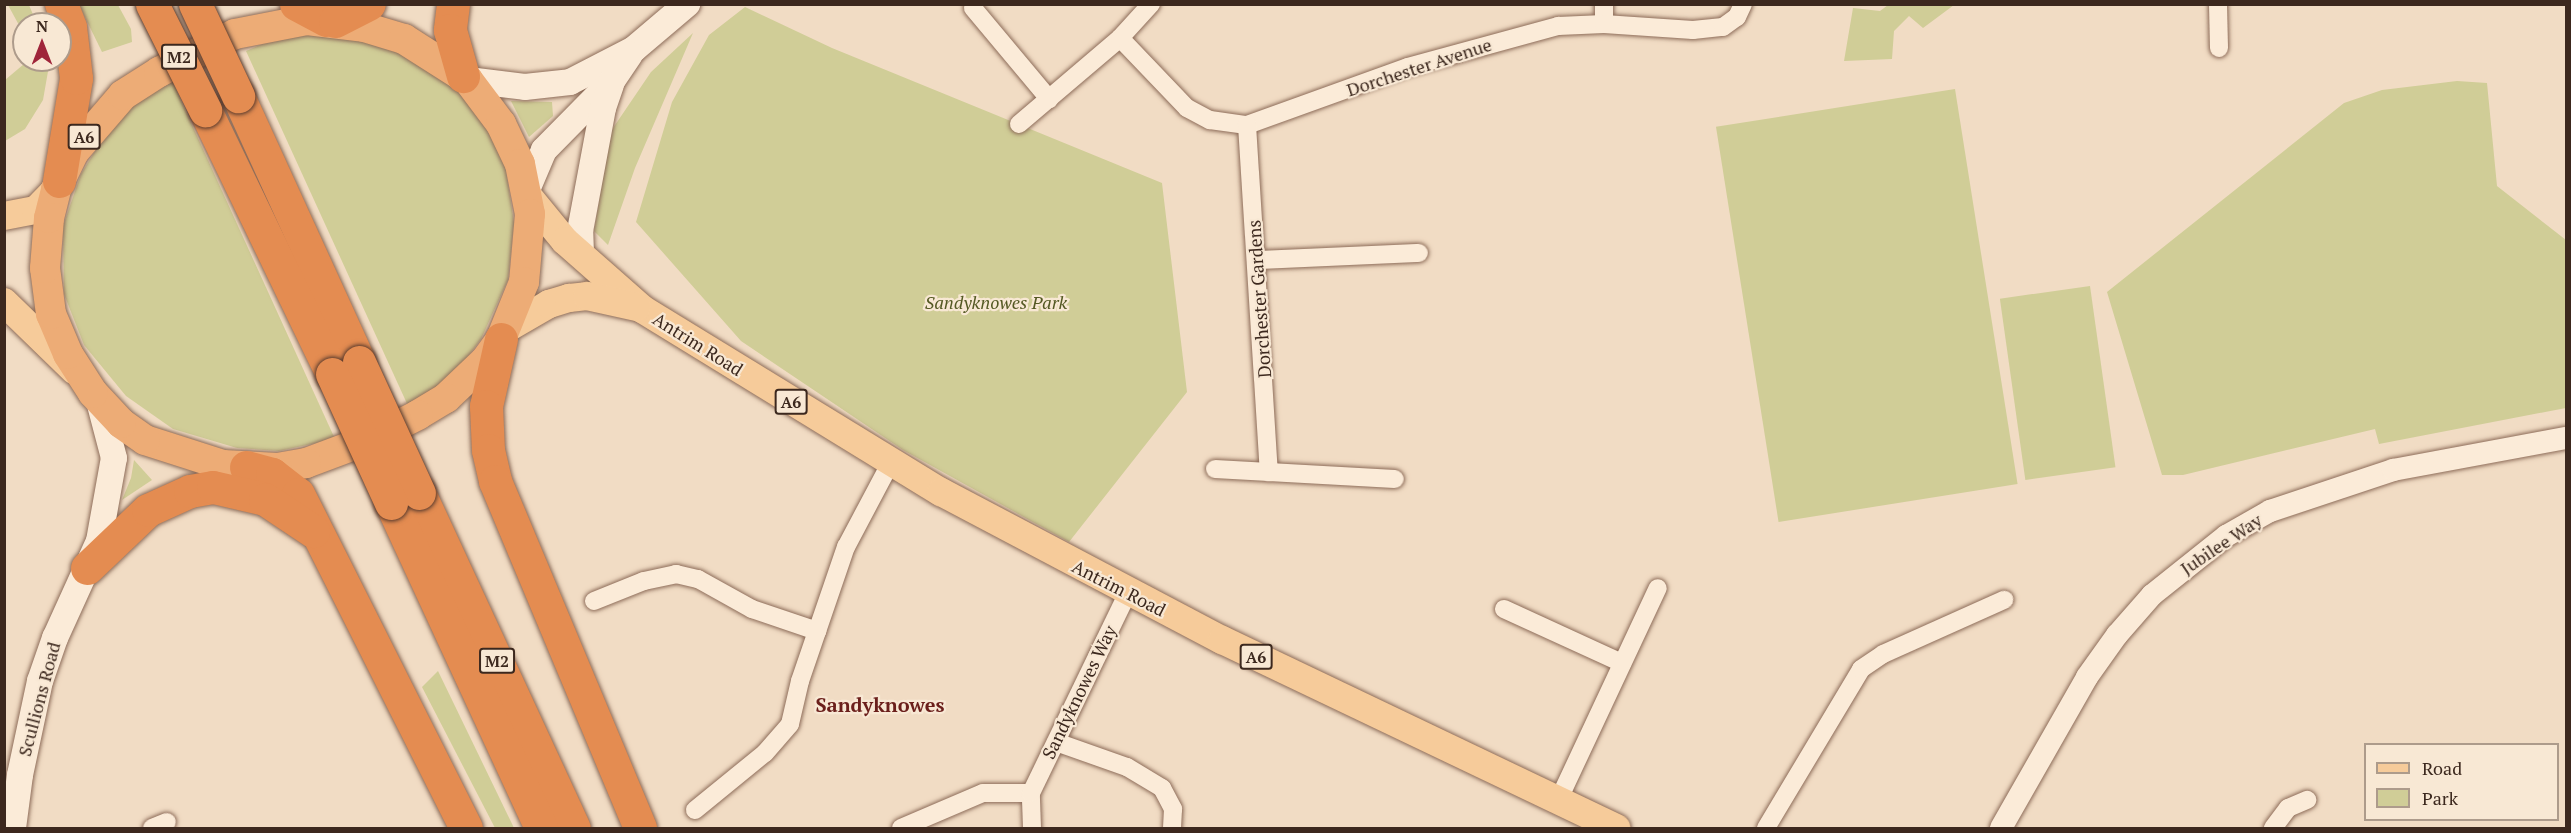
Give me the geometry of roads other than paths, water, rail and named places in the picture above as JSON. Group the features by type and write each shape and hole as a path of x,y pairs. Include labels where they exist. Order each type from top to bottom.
{"highway":[{"path":"58,185 76,78 70,27 61,4"},
{"name":"M2","path":"152,4 205,110 346,368"},
{"name":"M2","path":"195,4 238,96 346,368 405,498 541,828"},
{"path":"296,4 330,21 369,4"},
{"path":"453,4 450,30 466,78"},
{"name":"A6","path":"330,21 404,39 466,78 512,145 527,193 529,255 524,282 504,334 467,381 446,398 373,438 306,463 243,467 200,459 145,440 121,423 99,401 80,375 59,336 47,292 45,242 58,185 90,129 140,83 235,34 277,23 330,21"},
{"path":"504,334 486,406 488,450 495,481 640,828"},
{"path":"243,467 286,482 298,494 466,828"},
{"path":"93,555 148,510 190,491 213,487 265,499 319,536"},
{"name":"M2","path":"405,498 574,828"}],"main road":[{"path":"466,78 552,86 591,74 634,49 687,4"},
{"path":"527,193 536,163 549,144 612,81 634,49"},
{"path":"581,254 579,239 585,202 603,108 612,81"},
{"name":"A6","path":"4,216 36,210 58,185"},
{"name":"Antrim Road","path":"527,193 581,254 642,309 891,462 1128,592 1616,828"},
{"name":"Antrim Road","path":"504,334 549,304 569,298 598,297 642,309"},
{"name":"A6","path":"4,303 80,375"},
{"name":"Scullions Road","path":"13,828 20,776 40,681 55,638 93,555 114,458 99,401"},
{"name":"Scullions Road","path":"93,555 135,507 166,490 243,467"}],"street":[{"path":"1019,124 1120,38 1151,4"},
{"path":"1604,4 1604,24"},
{"name":"Dorchester Avenue","path":"1120,38 1187,108 1210,120 1247,125 1408,68 1558,26 1604,24 1693,30 1723,27 1737,17 1743,4"},
{"path":"2218,4 2219,48"},
{"path":"973,8 1049,99"},
{"name":"Dorchester Gardens","path":"1247,125 1269,472"},
{"path":"1257,260 1419,253"},
{"name":"Jubilee Way","path":"2001,828 2087,677 2117,635 2152,595 2226,536 2279,507 2393,470 2566,438"},
{"path":"695,810 765,753 790,724 817,631 846,547 891,462"},
{"path":"1215,469 1395,479"},
{"path":"594,601 644,581 676,574 699,579 752,609 817,631"},
{"path":"1558,801 1658,588"},
{"name":"Sandyknowes Way","path":"1031,793 1128,592"},
{"path":"1766,828 1861,669 1883,654 2004,600"},
{"path":"1504,609 1622,663"},
{"path":"1056,742 1127,767 1162,788 1173,809 1172,828"},
{"path":"901,828 983,793 1031,793 1032,828"},
{"path":"2273,828 2288,808 2307,800"}],"district":[{"name":"Sandyknowes","path":"880,704"}],"park label":[{"name":"Sandyknowes Park","path":"996,302"}]}
